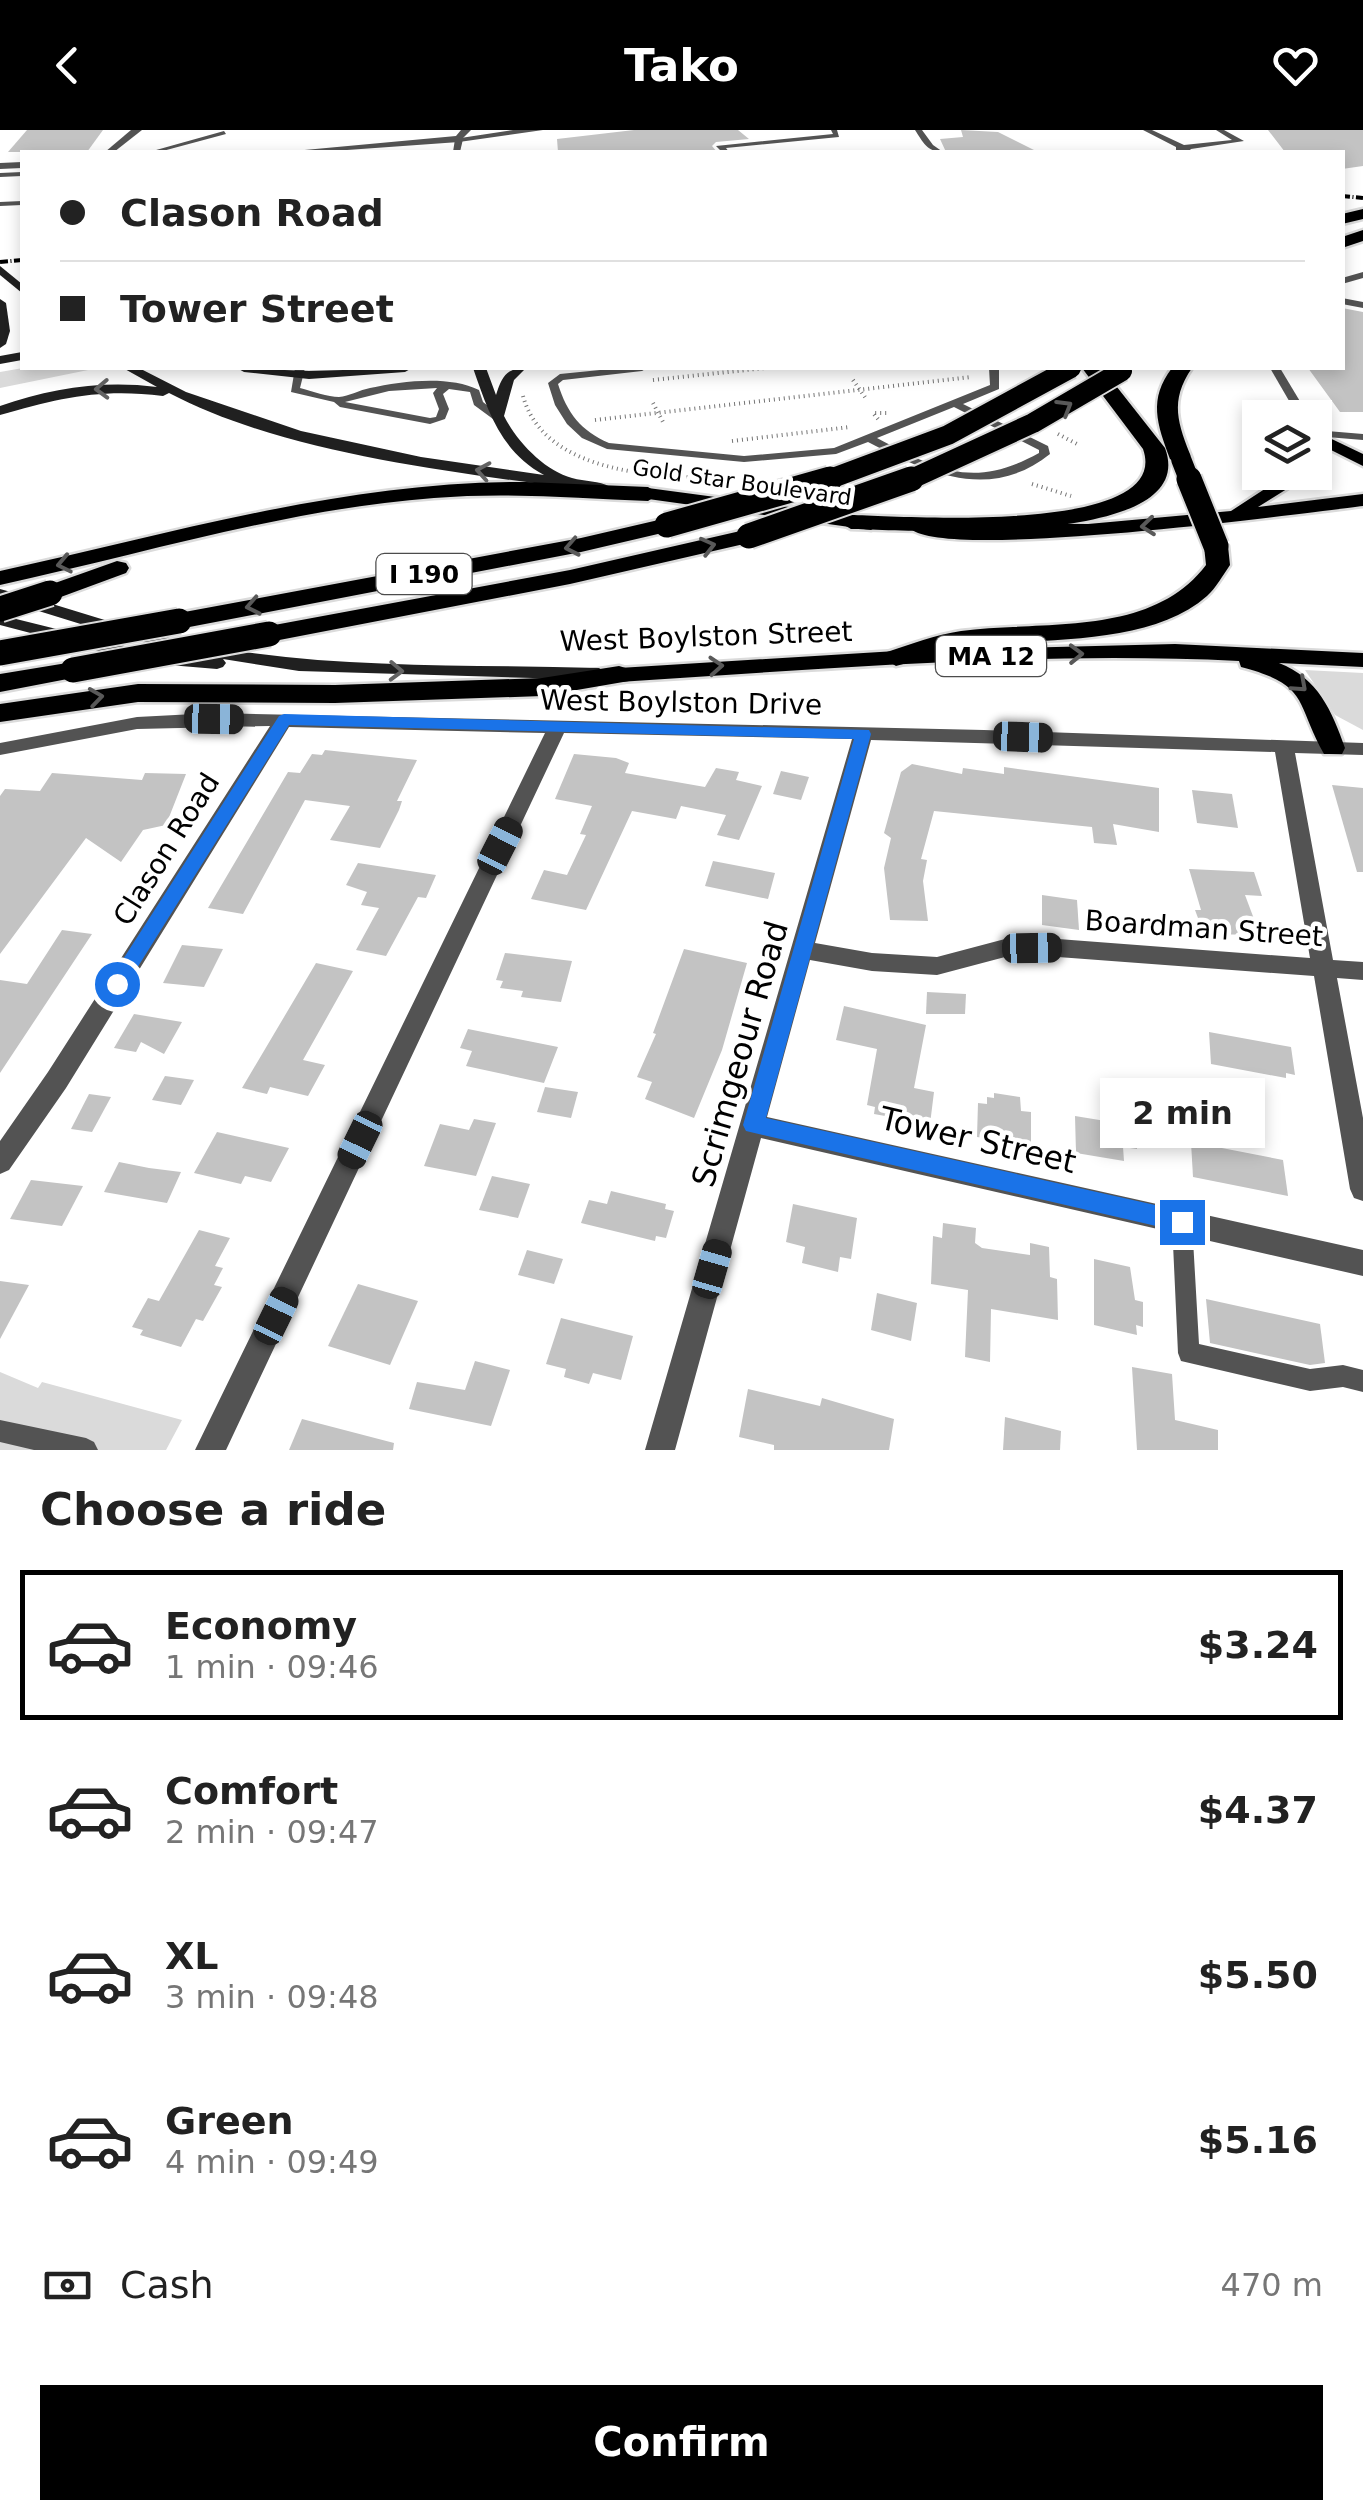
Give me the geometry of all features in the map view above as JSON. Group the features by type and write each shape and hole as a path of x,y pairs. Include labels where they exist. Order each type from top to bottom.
{"highway":[{"name":"I 190","path":"0,652 581,545 769,499 906,452 986,416 1067,370"},
{"path":"851,522 1051,519 1102,513 1140,499 1158,478 1157,455 1093,370"},
{"name":"I 190","path":"0,684 570,578 749,536 870,498 940,470 1037,424 1123,370"},
{"path":"896,658 959,639 1053,633 1144,617 1203,585 1218,565 1216,546 1168,423 1164,399 1180,370"},
{"path":"3,583 330,506 405,493 488,488 648,494"},
{"path":"0,609 154,554 330,506"},
{"path":"0,713 138,693 335,694 542,688 619,675"}],"main road":[{"path":"1,270 20,288"},
{"path":"0,303 4,322 0,344"},
{"name":"Gold Star Boulevard","path":"134,370 199,400 339,444 579,484 851,522 1016,534 1114,529 1363,500"},
{"path":"299,371 335,370"},
{"path":"481,370 497,417 520,453 543,470 579,484"},
{"path":"497,417 508,378 518,370"},
{"path":"0,411 52,395 106,388 152,390 199,400"},
{"path":"1332,444 1363,460"},
{"path":"1233,516 1276,490"},
{"path":"1280,510 1363,517"},
{"name":"West Boylston Street","path":"3,583 60,616 198,650 299,666 619,675 896,658 1175,651 1363,660"},
{"path":"0,620 110,650 179,662 299,666"},
{"path":"1291,654 1343,646 1363,648"},
{"path":"1175,651 1257,664 1296,678 1310,691 1333,748"}],"street":[{"path":"112,150 137,130"},
{"path":"426,142 448,130"},
{"path":"316,150 538,130"},
{"name":"West Boylston Drive","path":"0,749 138,723 284,720 1363,749"},
{"name":"Clason Road","path":"0,1162 57,1080 284,720"},
{"path":"210,1450 556,727"},
{"name":"Scrimgeour Road","path":"660,1450 805,950 863,734"},
{"path":"1284,746 1363,1189"},
{"name":"Boardman Street","path":"805,950 909,966 937,966 1006,948 1058,948 1363,970"},
{"name":"Tower Street","path":"754,1125 1363,1263"}],"lane":[{"path":"918,130 936,150"},
{"path":"1146,130 1189,150"},
{"path":"1179,148 1240,141 1219,130"},
{"path":"160,150 224,133"},
{"path":"724,150 720,146 836,133 846,150"},
{"path":"622,370 560,376 553,383 560,412 588,439 607,446 721,459 836,451 870,440 995,387 994,370"},
{"path":"1276,370 1294,400"},
{"path":"299,371 295,390 340,400 446,386 474,390 478,402 497,417"},
{"path":"340,400 340,404 430,421 440,419 444,409 438,393 446,386"},
{"path":"870,440 916,464 974,476 1016,473 1045,454 1044,448 955,404"},
{"path":"1332,436 1363,437"},
{"path":"1182,1222 1189,1353 1310,1380 1343,1376 1363,1381"},
{"path":"0,1431 86,1450"}],"path":[{"path":"643,381 745,370"},
{"path":"594,420 974,377"},
{"path":"853,380 867,400"},
{"path":"653,402 663,422"},
{"path":"880,423 873,412 884,411 896,417"},
{"path":"730,441 862,425"}],"shaded area":[{"path":"20,369 88,370 0,388 0,372"},
{"path":"1305,670 1363,673 1363,730 1335,715"},
{"path":"0,1372 38,1388 42,1382 182,1420 166,1450 0,1450"}],"building":[{"path":"27,130 103,130 88,150 8,152"},
{"path":"634,130 738,130 749,139 716,142 712,146 715,150 558,150 557,139"},
{"path":"961,130 998,132 1034,150 945,150 940,139 963,137"},
{"path":"1268,130 1363,130 1363,166 1345,169 1345,150 1283,150"},
{"path":"1345,309 1363,312 1363,412 1340,412 1309,370 1345,370"},
{"path":"325,750 417,760 380,848 330,840 350,806 305,800 243,914 208,908 288,772 300,773 312,754 322,755"},
{"path":"574,754 616,758 629,763 625,773 705,787 716,768 739,772 736,780 762,786 739,840 717,835 726,815 681,806 676,819 632,811 586,910 531,899 544,870 567,875 586,835 580,834 592,806 555,799"},
{"path":"912,764 962,774 963,768 1004,774 1004,767 1159,788 1159,832 1113,824 1117,845 1094,843 1092,827 934,811 921,859 927,860 923,881 928,921 890,920 884,868 891,838 884,833 901,772"},
{"path":"781,771 809,777 801,800 773,794"},
{"path":"52,773 142,780 145,773 186,774 166,825 143,830 121,862 86,838 0,954 0,796 5,789 40,791"},
{"path":"1332,785 1363,788 1363,872 1357,872"},
{"path":"1192,790 1232,794 1238,828 1197,823"},
{"path":"713,861 775,873 768,899 705,886"},
{"path":"358,863 436,875 426,898 418,897 386,956 356,950 379,908 361,905 367,892 346,885"},
{"path":"1189,869 1254,872 1262,896 1245,895 1260,935 1204,934 1195,910 1201,910"},
{"path":"1042,895 1077,900 1079,930 1042,925"},
{"path":"62,930 92,934 0,1073 0,980 27,984"},
{"path":"182,945 223,949 204,987 163,983"},
{"path":"684,949 747,963 722,1050 694,1118 645,1099 652,1082 637,1077 656,1034 653,1033"},
{"path":"505,953 572,961 561,1002 521,997 523,991 500,988 503,981 496,980"},
{"path":"316,963 353,971 303,1060 325,1065 308,1096 270,1087 267,1094 242,1088"},
{"path":"927,992 966,994 965,1014 926,1014"},
{"path":"844,1006 926,1025 914,1088 934,1092 930,1124 874,1114 875,1107 867,1105 877,1049 836,1040"},
{"path":"134,1014 182,1022 164,1054 141,1042 136,1052 114,1048"},
{"path":"468,1029 558,1047 544,1083 466,1066 472,1051 460,1048"},
{"path":"1209,1032 1291,1047 1295,1075 1286,1073 1286,1078 1211,1064"},
{"path":"165,1076 194,1080 181,1105 152,1100"},
{"path":"545,1087 578,1092 571,1118 537,1112"},
{"path":"994,1093 1020,1097 1021,1111 1031,1112 1031,1145 977,1137 978,1103 987,1104 987,1097 994,1098"},
{"path":"89,1094 111,1097 92,1132 71,1129"},
{"path":"1075,1116 1136,1126 1137,1149 1123,1147 1124,1161 1076,1153"},
{"path":"474,1119 496,1123 476,1176 424,1166 440,1124 469,1130"},
{"path":"217,1132 289,1148 271,1182 245,1176 241,1184 194,1173"},
{"path":"1191,1142 1283,1160 1288,1196 1193,1177"},
{"path":"119,1162 181,1172 167,1203 104,1192"},
{"path":"492,1176 530,1184 518,1218 479,1210"},
{"path":"31,1180 83,1186 62,1226 10,1219"},
{"path":"611,1191 666,1204 665,1209 674,1211 666,1238 656,1236 655,1241 581,1223 589,1200 607,1204"},
{"path":"793,1204 857,1218 851,1259 840,1257 838,1272 802,1263 805,1247 786,1242"},
{"path":"943,1223 976,1228 975,1243 982,1248 1030,1255 1030,1243 1049,1247 1050,1277 1057,1279 1058,1320 991,1309 990,1362 965,1357 968,1290 931,1284 933,1236 942,1238"},
{"path":"199,1230 230,1238 215,1266 223,1268 214,1285 222,1287 203,1321 196,1319 181,1347 140,1335 143,1330 132,1327 148,1298 159,1301"},
{"path":"527,1250 563,1259 554,1284 518,1275"},
{"path":"1094,1259 1130,1267 1135,1300 1143,1302 1143,1327 1136,1325 1137,1335 1094,1325"},
{"path":"0,1281 29,1285 0,1339"},
{"path":"358,1284 418,1301 390,1365 328,1346"},
{"path":"877,1293 917,1303 911,1341 871,1330"},
{"path":"1206,1299 1320,1324 1325,1363 1310,1365 1210,1343"},
{"path":"561,1318 633,1336 621,1380 593,1373 589,1384 564,1377 566,1369 546,1364"},
{"path":"475,1361 510,1370 491,1426 409,1409 417,1382 465,1390"},
{"path":"1132,1367 1172,1374 1175,1420 1218,1430 1218,1450 1137,1450"},
{"path":"748,1389 820,1406 822,1398 894,1419 889,1450 774,1450 774,1445 739,1437"},
{"path":"1005,1417 1061,1431 1060,1450 1003,1450"},
{"path":"302,1419 394,1443 393,1450 289,1450"}],"railway":[{"path":"1345,196 1363,198"},
{"path":"0,262 20,260"}],"route":[{"path":"117,984 284,720 863,734 754,1125 1182,1222"}]}
